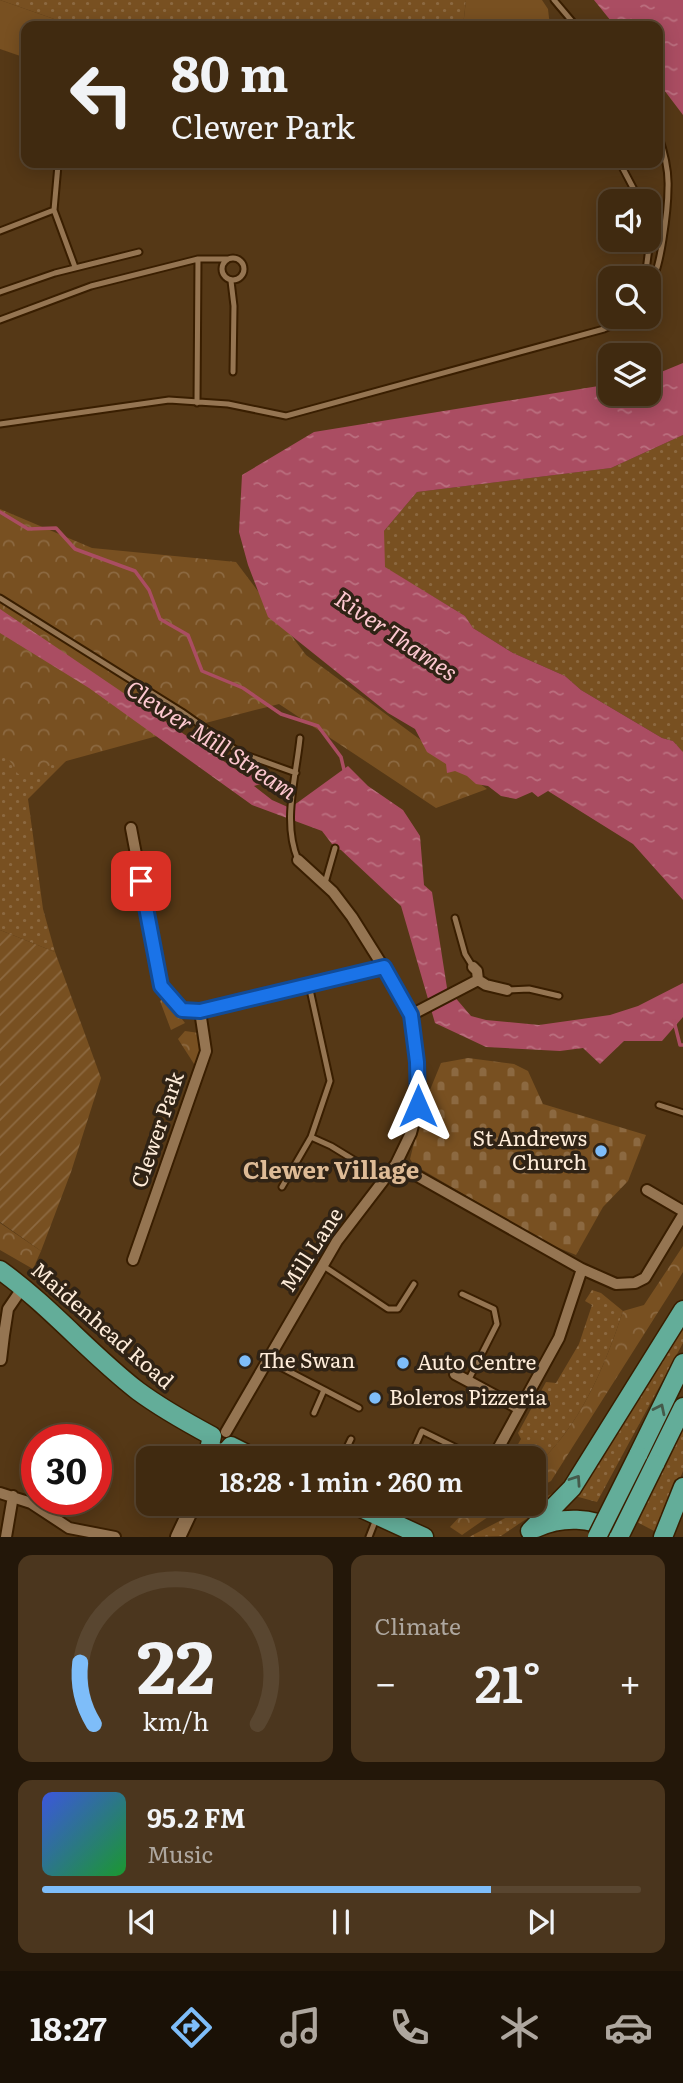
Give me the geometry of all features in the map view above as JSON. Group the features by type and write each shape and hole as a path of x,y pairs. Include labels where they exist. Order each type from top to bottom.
{"main road":[{"name":"Maidenhead Road","path":"0,1270 23,1287 136,1389 219,1445"},
{"path":"523,1535 572,1488 683,1310"},
{"path":"597,1537 683,1363"},
{"path":"619,1537 683,1407"},
{"path":"663,1537 683,1487"},
{"path":"376,1516 424,1537"},
{"path":"523,1535 550,1522 573,1519 598,1523 625,1537"}],"street":[{"path":"131,828 161,986 182,1010 200,1011 384,967"},
{"name":"Mill Lane","path":"219,1445 337,1241 396,1164 411,1133 418,1106 417,1062 411,1015 352,917 325,884 298,860"},
{"path":"472,967 477,971 478,980"},
{"path":"411,1015 478,980"},
{"path":"478,980 486,985 507,990"},
{"name":"Clewer Park","path":"133,1260 206,1051 200,1011"},
{"path":"396,1164 582,1269 616,1284 635,1283 645,1278 683,1213 647,1189"},
{"path":"500,1446 559,1338 582,1269"},
{"path":"1,1360 2,1335 8,1310 23,1287"},
{"path":"455,1374 520,1409"},
{"path":"0,1493 31,1503 69,1528 115,1537"},
{"path":"6,1537 13,1496"},
{"path":"178,1537 188,1516"}],"lane":[{"path":"554,0 572,21"},
{"path":"658,266 668,187 663,147"},
{"path":"58,168 54,210 75,267"},
{"path":"623,168 634,189"},
{"path":"0,231 54,210"},
{"path":"0,292 75,267 139,252"},
{"path":"197,402 198,259"},
{"path":"0,320 91,286 198,259 228,259 240,260 245,269 242,278 232,281 224,277 222,270 228,259"},
{"path":"232,281 233,372"},
{"path":"0,424 169,400 228,404 286,416 604,329"},
{"path":"0,598 181,712 240,753 296,773"},
{"path":"298,860 292,846 289,826 300,738"},
{"path":"325,884 335,848"},
{"path":"455,918 465,954 472,967"},
{"path":"282,1187 311,1137 330,1081 309,985"},
{"path":"507,990 529,989 559,996"},
{"path":"659,1105 683,1113"},
{"path":"311,1137 385,1179"},
{"path":"323,1265 388,1309 398,1309 414,1284"},
{"path":"462,1294 494,1309 497,1324 468,1381"},
{"path":"267,1360 359,1408"},
{"path":"314,1413 324,1390"},
{"path":"415,1446 422,1431 453,1446"},
{"path":"348,1446 351,1439"},
{"path":"369,1537 396,1526"}],"green space":[{"path":"0,0 466,0 464,21 60,21"},
{"path":"0,0 60,21 21,21 21,56 0,49"},
{"path":"466,0 542,0 548,9 549,21 464,21"},
{"path":"683,435 683,752 673,741 662,738 581,690 565,676 513,653 473,628 465,616 384,567 384,531 417,492 611,468"},
{"path":"0,509 92,548 236,562 306,655 487,789 436,808 279,704 18,774 0,745"},
{"path":"0,602 79,748 28,799 43,909 55,952 0,930"},
{"path":"0,930 55,952 101,1078 71,1172 41,1251 0,1222"},
{"path":"165,997 185,1023 171,1030 160,1001"},
{"path":"185,1031 199,1033 201,1048 196,1067 178,1039"},
{"path":"468,1058 514,1064 528,1071 543,1104 646,1135 628,1181 603,1207 576,1255 549,1244 414,1165 410,1159 423,1107 441,1063"},
{"path":"0,1223 41,1251 33,1269 0,1250"},
{"path":"683,1246 683,1272 551,1481 546,1484 546,1456 565,1434 589,1396 623,1311 644,1305"},
{"path":"592,1290 601,1293 623,1311 599,1375 565,1434 546,1456 546,1446 517,1446 521,1439 518,1433 546,1382 556,1383 579,1344 592,1305 585,1301"},
{"path":"683,1320 683,1343 597,1502 571,1495"},
{"path":"683,1421 683,1471 658,1533 633,1520"},
{"path":"555,1492 546,1504 546,1497"},
{"path":"460,1516 489,1516 462,1535 450,1527"},
{"path":"509,1516 531,1516 501,1536 469,1537"}],"water":[{"path":"594,0 683,0 683,115 663,89 663,21 611,21"},
{"name":"River Thames","path":"683,363 683,435 611,468 417,492 384,531 385,567 465,616 473,628 513,653 565,676 581,690 662,738 673,741 683,752 683,900 633,844 548,791 538,797 532,792 516,799 501,796 488,786 476,784 455,771 447,773 446,764 427,752 415,729 388,713 268,617 248,565 239,532 242,475 314,432 598,386 598,406 661,406 661,372"},
{"path":"0,609 244,775 264,774 276,779 254,786 272,800 290,808 348,766 368,786 403,810 420,836 424,885 432,892 447,988 471,1016 539,1025 610,1015 638,1006 683,983 683,1017 662,1041 624,1041 600,1064 583,1048 560,1051 486,1047 435,1023 401,906 341,850 335,848 322,831 252,805 89,688 0,633"}],"waterway":[{"path":"0,512 28,529 56,528 75,549 135,571 149,590 160,619 188,635 202,671 243,688 281,714 318,726 341,757 345,774"},
{"path":"674,1021 680,1045 683,1045"}],"place":[{"name":"St Andrews Church","path":"601,1151"},
{"name":"The Swan","path":"245,1361"},
{"name":"Auto Centre","path":"403,1363"},
{"name":"Boleros Pizzeria","path":"375,1398"}],"district":[{"name":"Clewer Village","path":"331,1171"}],"route":[{"path":"141,881 161,986 182,1010 200,1011 384,967 411,1015 419,1086 418,1106"}],"water label":[{"name":"Clewer Mill Stream","path":"211,740"}]}
